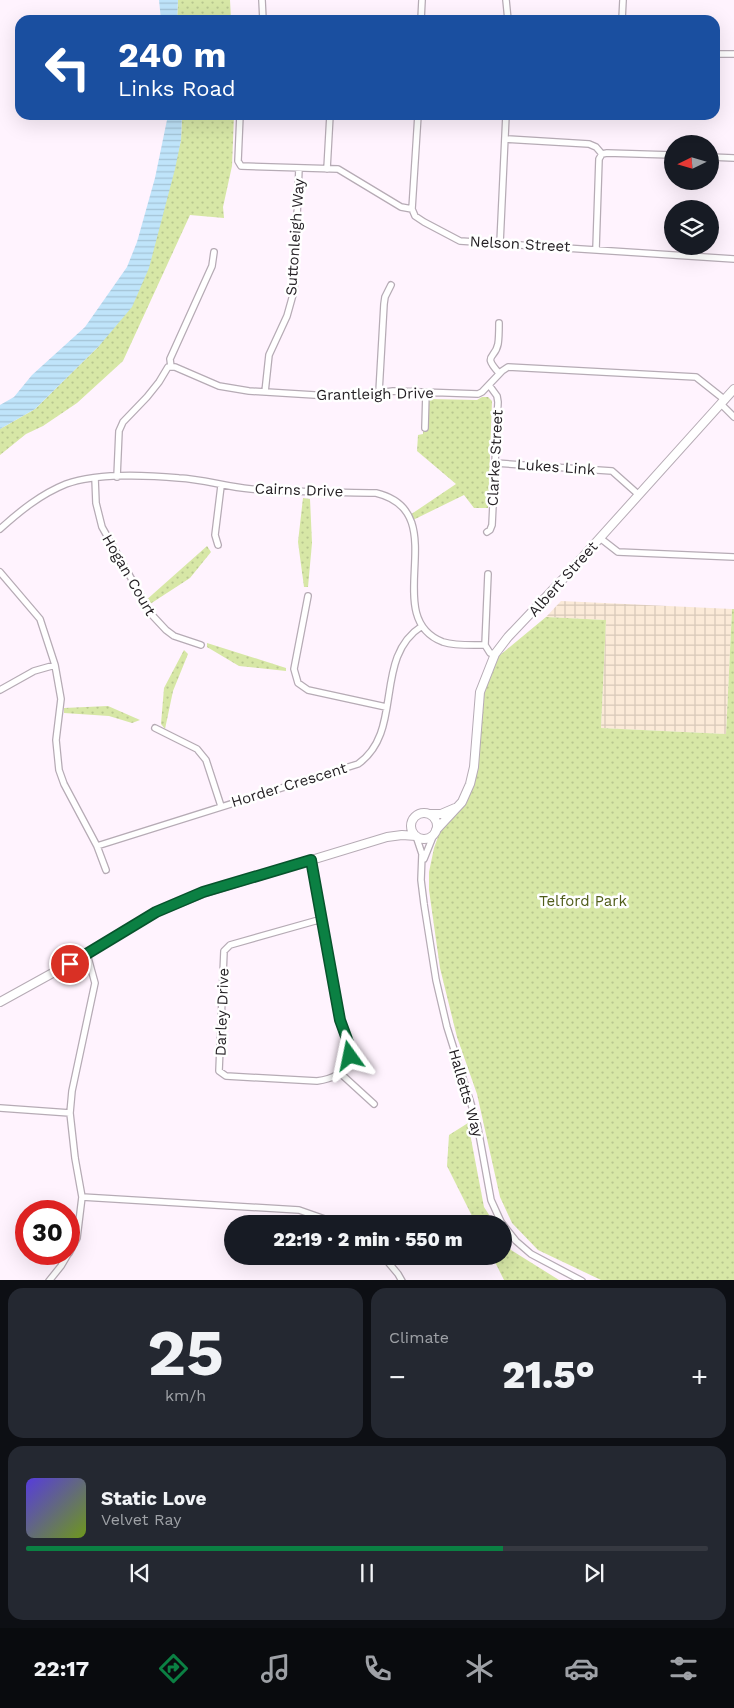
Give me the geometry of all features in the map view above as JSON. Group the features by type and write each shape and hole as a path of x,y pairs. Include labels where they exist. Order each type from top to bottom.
{"street":[{"path":"262,0 263,15"},
{"path":"421,15 422,0"},
{"path":"506,0 508,15"},
{"path":"622,15 623,0"},
{"path":"720,54 734,54"},
{"name":"Nelson Street","path":"240,120 239,164 245,167 327,168 340,170 401,207 412,209 415,216 458,240 734,259"},
{"path":"327,168 330,120"},
{"path":"412,209 418,120"},
{"path":"500,243 506,120"},
{"path":"506,139 590,144 596,146 602,154"},
{"path":"596,248 599,159 602,154 607,152 664,155"},
{"path":"719,157 734,158"},
{"name":"Suttonleigh Way","path":"265,392 269,355 287,316 294,291 299,168"},
{"path":"117,476 119,431 123,422 147,397 168,368 171,367 170,359 212,266 214,252"},
{"path":"379,392 385,297 391,285"},
{"path":"499,323 498,346 491,355 490,360 499,373 508,367 696,376 723,402 734,417"},
{"name":"Grantleigh Drive","path":"171,367 219,386 265,392 347,397 379,392 478,394 499,373"},
{"name":"Clarke Street","path":"487,532 492,525 498,402 497,396 489,385"},
{"name":"Albert Street","path":"435,832 462,802 470,784 474,767 480,692 495,654 734,389"},
{"path":"425,428 426,392"},
{"name":"Lukes Link","path":"495,463 612,471 639,495"},
{"name":"Cairns Drive","path":"0,529 17,513 41,496 73,482 117,476 180,478 220,486 251,489 376,493 386,495 409,516 414,527 416,538 414,601 416,614 422,626"},
{"name":"Hogan Court","path":"95,478 96,503 102,527 152,615 174,636 201,645"},
{"path":"218,545 216,535 220,486"},
{"path":"600,538 618,552 734,557"},
{"path":"0,572 40,619 55,666 61,699 56,740 59,770 64,784 98,846 106,870"},
{"path":"488,574 485,645 490,653 495,654"},
{"path":"308,596 294,669 298,683 308,690 386,707"},
{"path":"422,626 443,642 485,645"},
{"name":"Horder Crescent","path":"98,846 358,764 374,749 382,730 397,655 405,640 422,626"},
{"path":"0,690 34,672 55,666"},
{"path":"155,728 197,750 206,760 221,806"},
{"path":"0,1002 164,909 203,892 387,837 404,829 420,813 441,814 452,810 462,802"},
{"path":"387,837 402,835 426,839 435,832 436,821 430,814"},
{"path":"412,822 412,830 416,836"},
{"name":"Halletts Way","path":"435,832 423,863 421,880 424,904 436,980 447,1027 477,1124 492,1200 501,1222 516,1242 531,1254 582,1280"},
{"name":"Halletts Way","path":"416,836 423,863"},
{"path":"311,860 340,1020 350,1056 344,1070 340,1072 374,1104"},
{"name":"Darley Drive","path":"322,919 230,945 224,952 219,1071 226,1076 317,1081 332,1079 340,1072"},
{"path":"80,1213 82,1197 70,1113 72,1091 95,983 87,954"},
{"path":"0,1108 70,1113"},
{"path":"82,1197 300,1210 314,1215"},
{"path":"49,1280 62,1265"},
{"path":"390,1265 402,1280"}],"shaded area":[{"path":"561,601 732,609 726,734 601,728 606,620 546,617"}],"green space":[{"path":"178,0 230,0 231,15 177,15"},
{"path":"182,120 234,120 232,166 223,207 224,218 190,215 123,361 77,403 43,426 26,434 0,455 0,429 35,409 99,346 164,208 181,140"},
{"path":"482,397 488,397 492,401 488,508 474,508 464,495 413,520 410,515 456,484 417,451 418,435 423,434 424,405 428,399 477,400"},
{"path":"303,498 310,499 312,543 308,587 304,587 298,542"},
{"path":"207,546 211,552 190,578 147,606 144,602"},
{"name":"Telford Park","path":"732,609 734,609 734,1280 601,1280 538,1250 512,1223 512,1215 508,1215 500,1197 477,1094 457,1037 440,968 429,890 429,872 434,848 444,825 466,804 478,769 481,701 499,656 546,617 606,620 601,728 726,734"},
{"path":"207,643 286,668 286,671 239,666 207,647"},
{"path":"184,650 188,654 173,691 165,729 161,724 164,688"},
{"path":"108,706 140,720 132,723 109,716 64,713 64,708"},
{"path":"468,1123 484,1207 489,1215 472,1215 447,1166 449,1135"},
{"path":"512,1251 559,1280 504,1280 496,1265 512,1265"}],"water":[{"path":"159,0 178,0 177,15 160,15"},
{"path":"167,120 182,120 181,140 175,169 149,268 132,307 99,346 35,409 0,429 0,405 14,397 32,375 85,327 127,267 137,242 155,178"}],"route":[{"path":"70,964 156,912 203,892 311,860 340,1020 348,1042 350,1056"}]}
